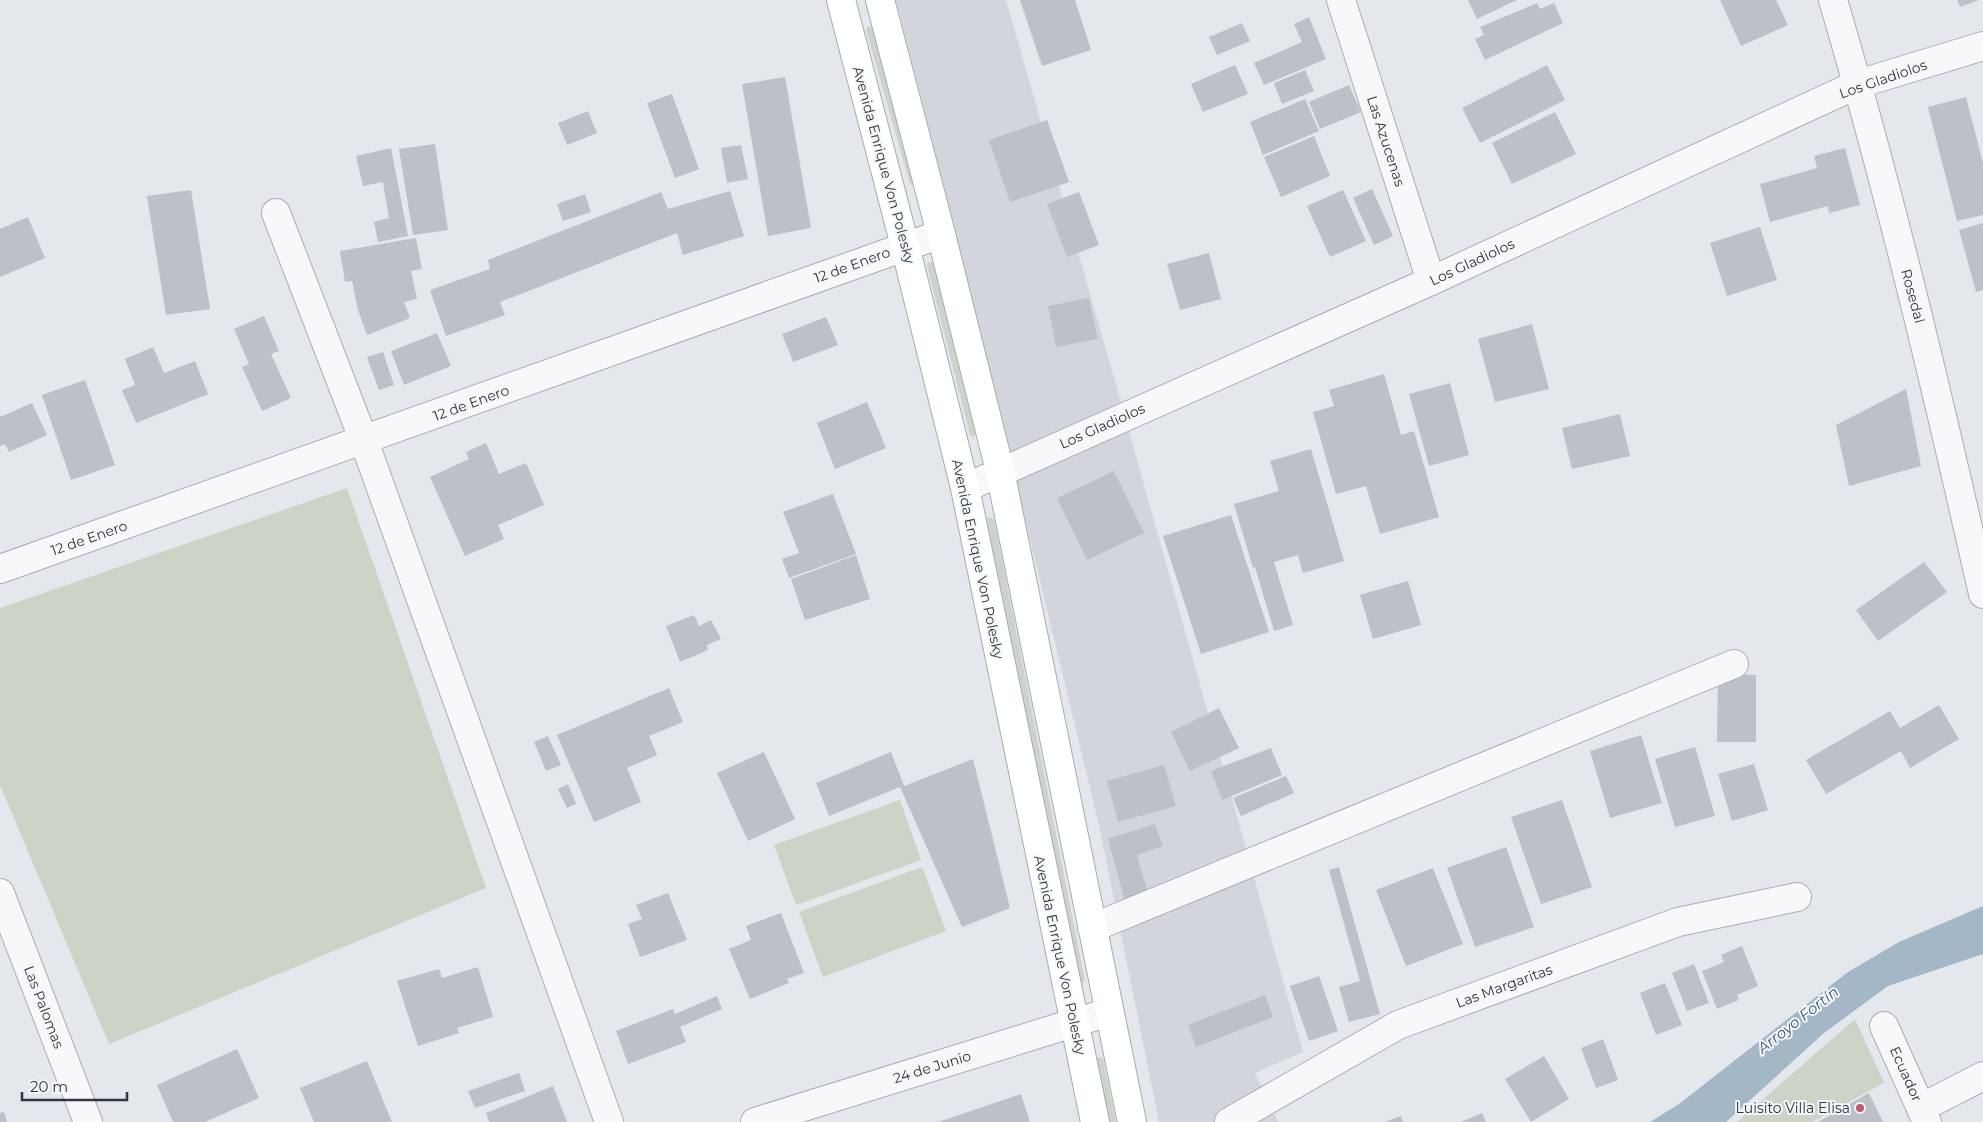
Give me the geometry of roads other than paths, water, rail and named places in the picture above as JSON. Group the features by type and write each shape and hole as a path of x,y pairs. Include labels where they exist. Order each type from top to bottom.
{"main road":[{"name":"Avenida Enrique Von Polesky","path":"841,0 965,488 1095,1122"},
{"path":"880,0 1000,472 1132,1122"}],"street":[{"name":"Las Azucenas","path":"1341,0 1431,281"},
{"name":"Rosedal","path":"1833,0 1858,84 1931,365 1983,594"},
{"name":"Los Gladiolos","path":"965,488 1431,281 1858,84 1983,46"},
{"path":"276,213 364,441 609,1122"},
{"name":"12 de Enero","path":"0,569 941,234"},
{"path":"1092,928 1734,664"},
{"name":"Las Palomas","path":"0,893 88,1122"},
{"name":"Las Margaritas","path":"1229,1122 1398,1025 1678,922 1797,897"},
{"name":"24 de Junio","path":"756,1122 1109,1012"},
{"name":"Ecuador","path":"1884,1026 1924,1115"},
{"path":"1924,1115 1983,1076"}],"water":[{"name":"Arroyo Fortín","path":"1983,906 1983,954 1888,986 1824,1033 1726,1122 1650,1122 1679,1104 1848,972 1899,942"}],"place":[{"name":"Luisito Villa Elisa","path":"1860,1108"}]}
